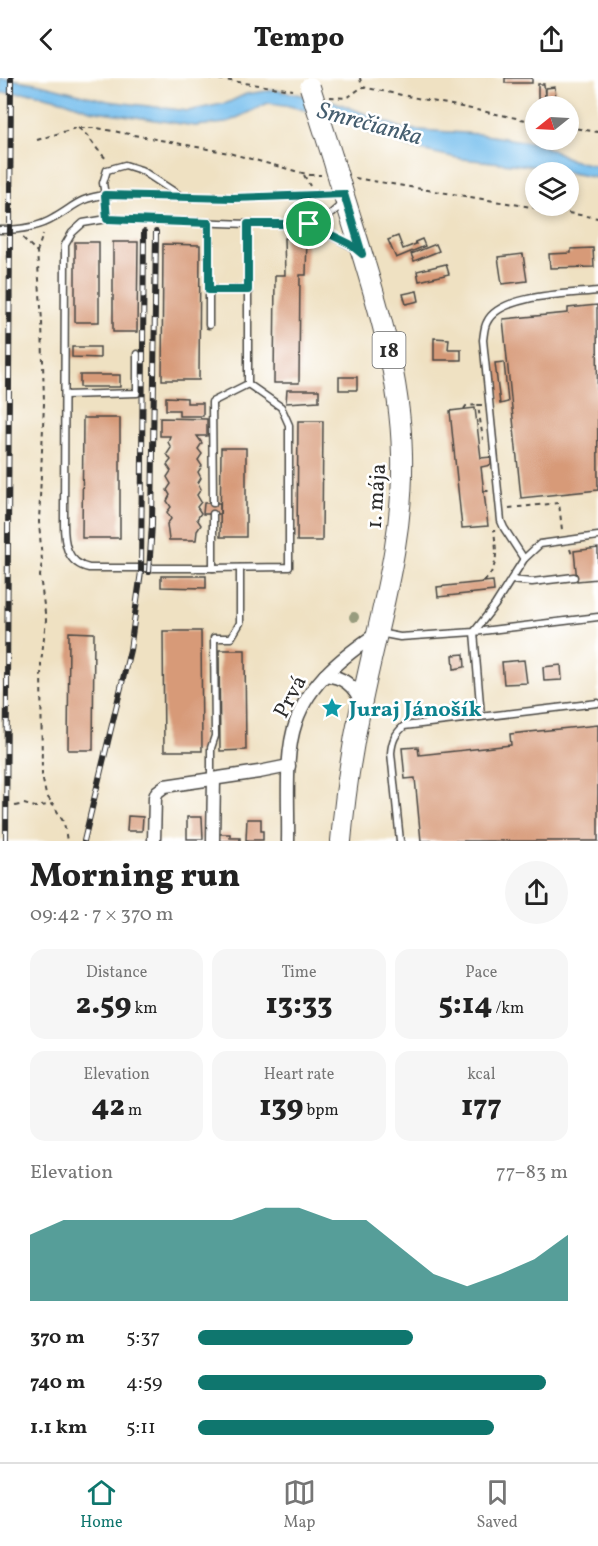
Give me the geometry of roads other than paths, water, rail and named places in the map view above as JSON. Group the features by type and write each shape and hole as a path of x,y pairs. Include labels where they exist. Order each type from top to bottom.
{"main road":[{"name":"1. mája","path":"312,85 329,164 345,197 384,329 400,413 402,456 397,534 389,587 361,702 341,841"}],"street":[{"name":"Prvá","path":"288,841 289,766 296,722 309,695 325,675 356,648 379,632"},
{"path":"325,675 347,682 356,691 361,702"},
{"path":"154,841 156,792 171,784 289,766"},
{"path":"213,779 213,841"}],"lane":[{"path":"107,219 103,183 107,170 116,166 125,165 141,170 179,195"},
{"path":"0,230 30,228 49,221 76,202 105,195 179,195 224,198 345,197"},
{"path":"248,384 281,407 289,424 289,567 95,568 83,567 69,555 64,542 65,245 72,233 83,223 107,219 309,224 323,221 333,214 345,197"},
{"path":"209,223 209,325"},
{"path":"248,224 248,384"},
{"path":"309,224 350,244 362,254"},
{"path":"209,290 248,290"},
{"path":"524,559 504,528 500,511 483,340 487,320 501,309 518,301 598,291"},
{"path":"65,395 137,393 137,354"},
{"path":"213,503 212,402 248,384"},
{"path":"213,514 213,568"},
{"path":"481,716 474,632 495,605 524,559 540,544 598,536"},
{"path":"213,779 211,748 215,736 214,638 231,638 240,623 240,568"},
{"path":"511,580 532,582 574,577"},
{"path":"379,632 400,637 474,632 598,618"},
{"path":"400,841 391,753 392,743 404,726 598,703"}],"water":[{"name":"Smrečianka","path":"0,78 36,83 108,101 188,111 227,103 246,94 274,90 330,100 404,129 479,134 525,141 525,150 552,150 571,160 598,166 598,178 579,175 579,162 525,162 525,165 462,159 416,149 377,136 343,120 285,105 268,103 226,123 195,126 90,110 33,93 0,93"}],"railway":[{"path":"6,841 11,78"},
{"path":"84,841 130,650 141,572 144,232"},
{"path":"149,572 152,524 156,232"}],"place":[{"name":"Juraj Jánošík","path":"332,708"}]}
